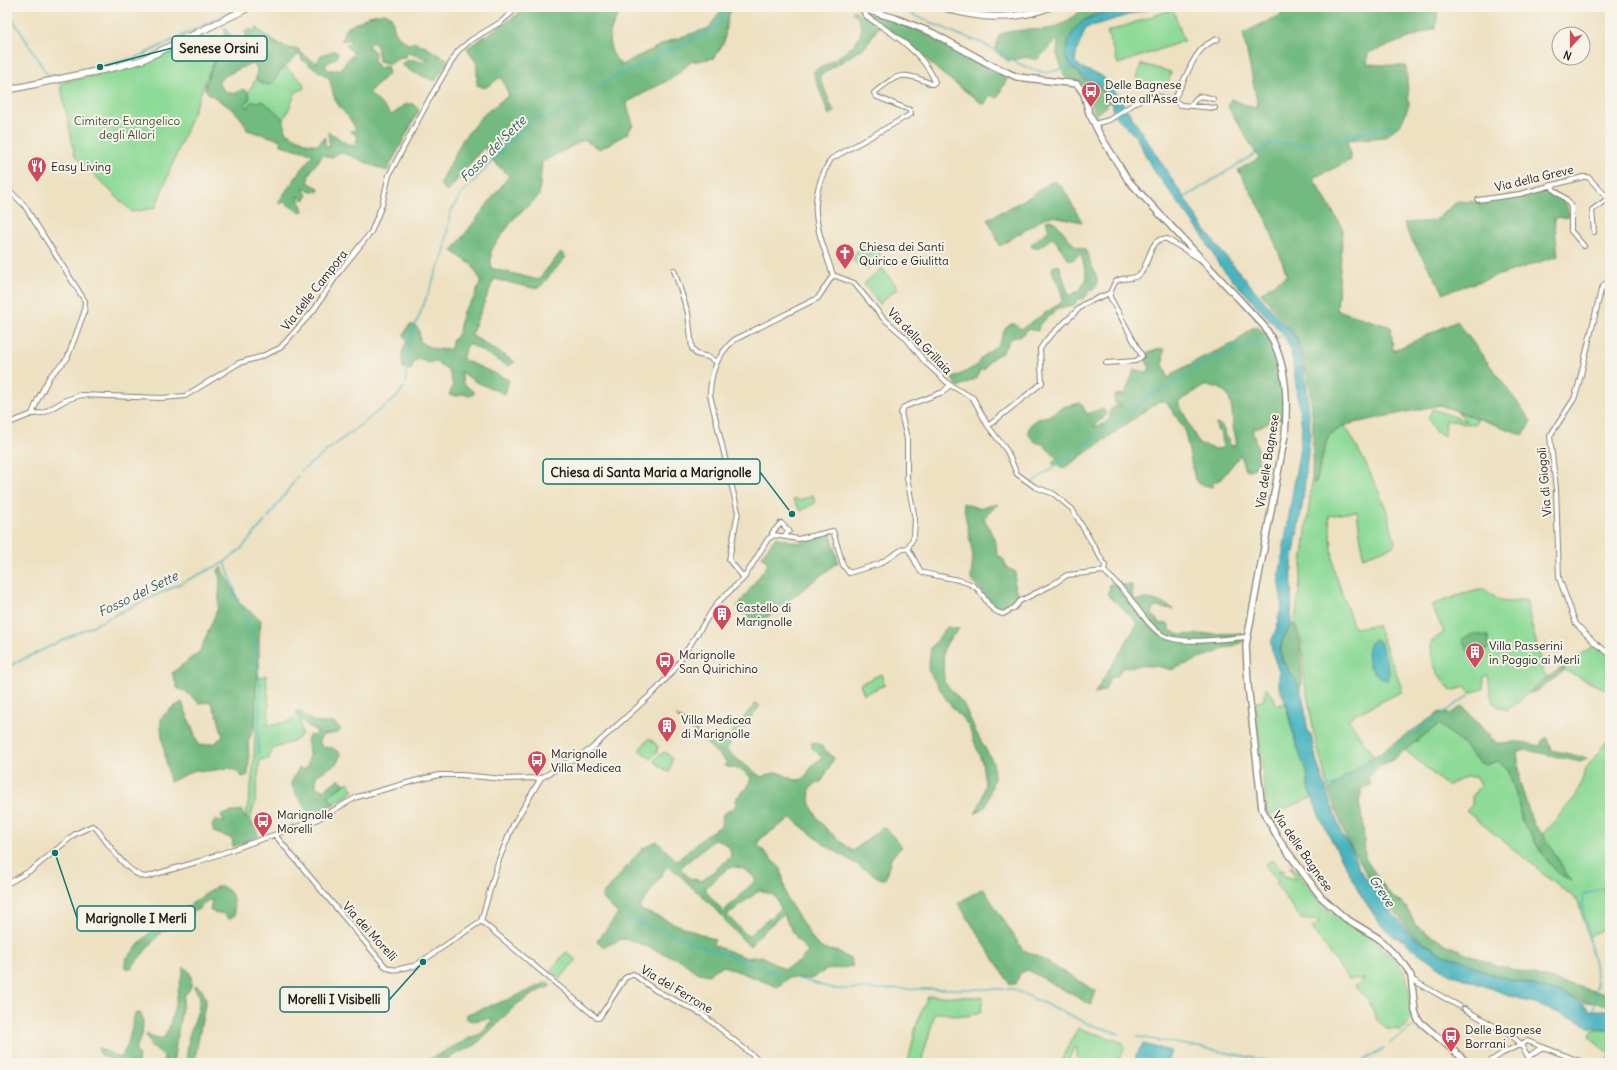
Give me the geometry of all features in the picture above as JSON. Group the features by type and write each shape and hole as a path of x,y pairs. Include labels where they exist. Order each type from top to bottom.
{"main road":[{"path":"7,90 112,68 142,60 250,7"},
{"name":"Via delle Bagnese","path":"856,7 895,18 933,33 989,64 1017,77 1076,84 1084,94 1094,124 1128,180 1270,335 1280,354 1285,385 1285,435 1247,637 1245,657 1261,806 1264,815 1320,897 1340,914 1373,934 1405,965 1411,980 1414,1008 1418,1020 1468,1063"},
{"path":"942,7 968,14 994,18 1020,16 1050,7"}],"street":[{"name":"Via delle Campora","path":"7,424 32,414 43,413 66,400 81,395 178,398 200,387 239,363 260,357 280,348 314,310 339,272 371,232 382,205 389,175 431,96 458,51 471,40 500,22 518,7"},
{"path":"744,578 729,560 738,512 710,395 710,384 717,362 726,347 734,340 818,298 833,275 820,237 815,212 815,197 819,180 831,159 911,114 910,110 874,96 875,92 902,75 912,76 932,84 936,82 922,60 914,52 890,32 866,16 863,10"},
{"path":"1173,100 1194,59 1211,41 1218,39"},
{"path":"1094,124 1109,120 1149,94 1173,100 1181,105 1215,108"},
{"path":"1191,106 1198,96 1201,95 1213,99"},
{"name":"Via della Greve","path":"1478,200 1520,194 1551,185 1588,177 1609,197"},
{"path":"1551,185 1571,207 1572,231 1584,246"},
{"path":"7,188 24,205 85,301 84,313 67,358 50,376 32,414"},
{"path":"1594,232 1592,210 1609,197"},
{"path":"988,426 1042,383 1040,349 1047,339 1084,304 1110,293 1117,280 1131,280 1141,273 1156,241 1161,238 1166,239 1202,259"},
{"path":"674,270 688,313 692,348 696,354 708,357 717,362"},
{"name":"Via della Grillaia","path":"833,275 854,283 883,318 905,337 925,362 950,385 973,398 988,426 1007,451 1017,474 1035,487 1054,494 1072,509 1105,565 1104,572"},
{"name":"Via di Giogoli","path":"1610,281 1604,285 1601,290 1574,399 1550,436 1556,489 1559,578 1576,624 1596,644 1610,654"},
{"path":"1106,363 1136,361 1142,356 1110,293"},
{"path":"908,548 914,536 915,519 907,478 907,439 902,412 904,407 943,392 950,385"},
{"path":"774,535 772,533 781,523 789,531 784,536"},
{"path":"7,884 33,869 75,834 92,826 96,828 118,857 135,873 146,877 316,820 356,797 439,775 461,775 511,779 541,778 591,749 656,690 674,670 717,603 744,578 768,540 774,535 798,540 832,531 842,565 850,572 884,562 903,548 908,548"},
{"path":"908,548 921,572 939,575 974,586 992,610 1003,614 1014,608 1020,601 1052,585 1067,575 1104,572 1122,588 1145,620 1162,635 1173,639 1189,640 1247,637"},
{"path":"481,921 498,862 513,826 541,778"},
{"name":"Via dei Morelli","path":"275,835 365,943 391,970 398,970 407,966 415,966 481,921"},
{"name":"Via del Ferrone","path":"481,921 597,1018 599,1018 625,978 633,974 655,990 702,1014 762,1063"},
{"path":"1411,980 1495,1026 1520,1043 1532,1063"},
{"path":"1488,1063 1520,1043 1529,1042 1585,1063"},
{"path":"1528,1057 1542,1047"}],"green space":[{"path":"525,7 624,7 611,29 610,36 611,50 621,65 669,41 709,28 723,7 733,7 728,17 724,42 714,58 691,62 674,77 626,103 633,124 628,133 600,149 584,140 542,162 539,196 516,216 491,250 491,268 538,280 561,252 566,257 540,287 533,288 494,279 471,335 515,362 508,366 468,343 462,359 509,380 505,394 476,382 461,372 463,383 475,393 470,396 463,394 458,396 449,395 453,385 448,369 440,366 435,361 428,363 420,359 414,361 411,370 403,368 402,353 407,341 404,335 409,325 415,325 419,330 420,342 435,348 451,349 452,341 459,333 464,309 473,300 481,281 472,265 452,251 509,176 493,161 484,147 447,192 440,184 463,139 483,115 509,95 501,77 485,88 477,85 477,64 467,48 520,13"},
{"path":"1085,7 1118,7 1095,14 1082,22 1072,67 1085,80 1098,86 1110,102 1096,116 1086,90 1080,82 1065,77 1057,54 1058,39 1037,60 1026,57 1008,61 995,51 999,35 1017,31 1053,28 1068,21"},
{"path":"1297,7 1438,7 1436,28 1368,53 1367,64 1406,66 1409,105 1401,124 1384,137 1347,140 1351,160 1313,178 1343,229 1337,310 1391,327 1393,351 1457,321 1531,421 1524,435 1440,405 1345,425 1328,436 1316,482 1312,482 1313,426 1310,385 1297,338 1261,293 1287,275 1266,218 1238,170 1259,158 1228,107 1231,99 1251,107 1258,106 1243,33"},
{"path":"1173,9 1184,41 1118,64 1107,32"},
{"path":"855,10 861,15 872,14 921,31 1008,77 997,98 990,95 984,105 940,72 912,46 883,25 878,28 865,47 819,76 834,112 829,115 813,72 842,54 858,39 861,31 859,22 852,12"},
{"path":"385,13 388,14 392,19 396,33 400,38 409,44 416,42 449,60 435,81 412,72 401,64 410,59 422,62 428,59 408,53 405,57 400,57 391,64 379,61 377,46 372,42 368,46 375,52 374,62 379,68 387,66 389,73 369,92 392,115 406,104 413,104 419,110 387,171 340,152 331,158 323,155 312,169 308,178 309,183 319,188 318,192 303,189 308,196 304,200 298,195 303,211 299,212 284,202 280,204 278,202 313,154 281,145 281,140 247,130 241,118 236,113 208,93 205,89 217,52 217,43 224,37 225,27 236,43 246,37 245,30 250,29 254,31 257,27 265,35 281,45 298,49 305,56 317,63 321,55 334,51 338,52 337,57 325,65 328,70 339,70 354,53 346,46 352,39 341,41 345,29 369,16","holes":["298,55 302,55 301,59 329,78 335,99 356,130 350,131 358,137 355,146 347,144 328,132 330,147 325,146 325,137 318,145 307,143 285,132 282,118 263,101 251,102 249,107 244,105 250,98 248,92 243,89 234,94 225,91 218,83 223,77 251,63 257,67 256,79 263,84 271,85 279,72"]},
{"name":"Cimitero Evangelico degli Allori","path":"213,42 217,43 218,50 155,208 132,212 75,156 60,83 145,65 146,62 173,49 176,63"},
{"path":"1141,64 1171,72 1167,89 1136,81"},
{"path":"285,66 304,84 303,89 296,92 284,120 263,101 249,107 244,105 250,98 248,92 256,79 263,84 276,79 279,72"},
{"path":"1055,181 1063,188 1082,222 1053,216 1044,218 1000,246 988,219 1031,196 1049,183"},
{"path":"1540,191 1557,195 1564,201 1568,210 1569,217 1554,218 1558,256 1444,293 1408,234 1404,223 1434,221 1458,201 1475,202"},
{"path":"1050,220 1056,223 1075,246 1085,249 1097,278 1097,285 1093,290 1089,291 1085,297 1078,299 1074,305 1058,308 1039,325 1038,331 1027,329 1024,334 1010,339 1002,353 991,360 984,370 980,369 977,378 958,387 952,379 978,365 980,359 999,344 1005,329 1011,324 1015,324 1021,329 1062,302 1062,294 1052,269 1054,265 1059,265 1069,296 1080,290 1087,278 1081,253 1072,260 1068,259 1053,237 1038,248 1033,248 1030,245 1049,230 1046,221"},
{"path":"865,241 873,247 859,265 851,259"},
{"path":"874,248 881,254 867,271 860,265"},
{"path":"882,268 898,288 879,304 864,284"},
{"path":"1254,326 1264,333 1272,342 1278,353 1283,380 1283,419 1274,420 1252,430 1259,452 1258,467 1249,470 1244,468 1241,454 1221,479 1213,483 1212,487 1200,484 1195,480 1184,428 1166,402 1159,401 1063,469 1052,463 1057,459 1043,444 1034,441 1028,432 1030,425 1037,419 1048,416 1063,407 1081,403 1087,414 1103,408 1106,413 1094,427 1104,424 1110,418 1110,410 1115,406 1122,406 1115,403 1115,395 1125,394 1134,370 1148,372 1150,368 1143,355 1159,349 1164,349 1163,364 1169,379 1174,373 1205,356 1235,343","holes":["1204,386 1219,388 1228,396 1232,409 1236,445 1231,446 1222,426 1216,424 1217,430 1222,435 1223,448 1215,449 1199,444 1178,402"]},
{"path":"1433,409 1466,421 1457,411 1477,418 1475,425 1446,420 1445,436 1434,431 1428,417"},
{"path":"1345,425 1366,464 1386,508 1396,545 1363,557 1357,511 1329,516 1334,570 1354,628 1377,625 1403,691 1348,718 1374,757 1347,775 1329,791 1314,734 1304,677 1302,642 1295,622 1312,482 1316,482 1328,436"},
{"path":"813,495 815,503 801,511 793,500 796,498 798,501"},
{"path":"963,503 978,508 998,504 984,518 996,543 997,555 1004,560 1007,568 1016,572 1014,586 1017,592 1022,595 1004,609 995,607 971,579 973,556"},
{"path":"831,534 838,562 769,616 755,623 737,607 768,564 762,555 776,537 798,543"},
{"path":"222,567 239,603 261,620 259,639 259,668 256,683 255,723 248,742 248,775 242,777 237,771 229,768 207,771 195,770 170,782 161,723 161,720 167,712 182,702 199,746 215,743 223,736 218,718 211,702 199,703 185,691 178,689 172,673 200,651 218,608 220,581 218,570"},
{"path":"1109,584 1132,585 1132,594 1136,601 1141,599 1151,599 1174,609 1155,607 1152,614 1160,624 1168,623 1170,630 1179,635 1243,633 1243,642 1171,670 1146,666 1122,668 1117,676 1110,678 1105,690 1094,694 1138,623 1107,594 1110,590"},
{"path":"1484,589 1500,601 1509,602 1526,600 1543,672 1547,678 1507,710 1500,707 1493,701 1490,692 1488,675 1484,677 1483,689 1470,693 1465,687 1451,691 1438,673 1433,663 1431,642 1444,632 1431,605 1463,594"},
{"path":"1294,623 1300,642 1302,683 1300,688 1284,663 1281,650 1285,635"},
{"path":"947,627 959,629 948,641 943,651 944,682 963,703 978,736 993,762 994,778 986,806 975,814 982,800 985,783 982,762 968,725 948,702 928,670 931,648"},
{"path":"1473,634 1488,636 1489,648 1476,654 1469,653 1462,639"},
{"path":"1596,644 1610,654 1610,692 1564,670 1564,666"},
{"path":"1564,666 1564,670 1547,684 1538,690 1528,693 1532,689"},
{"path":"881,674 885,685 864,694 860,684"},
{"path":"266,675 269,706 268,726 287,722 298,716 300,719 302,733 298,739 271,750 269,759 260,760 255,803 250,819 245,818 249,801 253,768 256,683 257,679"},
{"path":"1266,688 1273,696 1277,706 1286,702 1292,729 1313,797 1271,815 1267,814 1255,702 1263,701"},
{"path":"756,703 760,706 726,749 729,753 761,777 778,772 795,780 804,779 813,764 822,758 812,748 812,742 819,744 834,758 822,781 810,788 812,808 822,824 853,851 882,827 886,828 902,847 892,856 885,879 881,879 825,845 791,818 760,839 758,845 781,869 787,899 816,944 825,950 836,951 850,959 853,966 826,970 811,979 786,977 787,979 778,987 724,966 714,970 709,975 696,972 682,961 631,940 622,939 604,947 597,941 618,914 601,897 642,849 657,841 677,861 706,835 721,826 723,814 735,807 737,797 748,787 751,777 742,770 724,766 727,762 676,716 718,744 728,737","holes":["715,839 721,841 730,848 731,857 702,881 689,878 680,868","667,866 701,894 746,943 751,946 754,940 783,914 797,939 808,952 799,962 784,969 762,956 747,958 713,945 715,940 639,909","729,867 744,869 756,880 723,912 705,888","760,890 775,896 781,909 748,936 727,915"]},
{"path":"1463,706 1497,743 1507,744 1516,741 1540,746 1542,741 1547,737 1551,750 1587,758 1581,762 1527,750 1517,751 1520,776 1519,780 1533,824 1543,834 1571,881 1558,873 1545,858 1521,819 1518,800 1508,769 1498,761 1485,765 1475,759 1465,746 1439,724 1392,760 1378,767 1368,778 1371,785 1362,788 1359,803 1363,822 1365,858 1387,891 1407,908 1416,926 1445,944 1492,964 1610,995 1610,1007 1604,1004 1585,1002 1565,994 1484,972 1464,961 1443,955 1412,934 1370,880 1348,842 1329,791 1347,775 1440,712 1450,714"},
{"path":"296,712 301,712 309,719 316,722 334,723 341,729 338,733 323,735 319,741 322,747 333,748 341,754 337,763 316,776 316,787 323,790 339,779 345,784 328,796 334,804 312,816 297,796 291,783 299,768 305,770 309,755 307,740 309,735 314,736 317,731 310,728"},
{"path":"1439,723 1465,746 1475,759 1489,764 1498,761 1508,769 1518,800 1521,819 1545,858 1558,873 1571,881 1543,834 1576,796 1587,767 1610,737 1610,885 1604,887 1607,896 1610,896 1610,925 1588,937 1578,901 1466,811 1472,805 1472,797 1480,785 1476,777 1465,777 1447,786 1404,749"},
{"path":"649,738 658,746 657,752 651,759 639,750"},
{"path":"665,752 672,758 670,772 654,761 659,755"},
{"path":"348,782 354,791 334,804 328,796"},
{"path":"241,810 245,818 250,819 259,836 232,847 233,839 214,832 212,825 216,819 225,823 221,815"},
{"path":"1272,860 1285,872 1278,871 1281,875 1296,879 1290,866 1294,868 1324,907 1377,942 1399,964 1406,975 1413,1018 1401,1030 1386,1029 1377,1020 1369,1001 1355,986 1365,979 1348,979 1312,928 1319,923 1319,921 1301,919 1277,886 1277,880 1265,865"},
{"path":"221,886 232,895 235,915 229,919 222,913 216,914 210,910 212,900 209,900 196,911 192,910 192,917 185,918 178,925 162,931 131,968 125,968 126,959 150,932 216,887"},
{"path":"983,888 1023,950 1035,955 1096,991 1091,1005 1028,970 1020,973 1016,984 1010,984 958,903"},
{"path":"566,952 576,960 560,979 550,971"},
{"path":"184,967 190,973 192,981 190,989 184,995 173,1063 164,1063 164,1056 156,1049 151,1047 146,1034 153,1038 164,1038 170,1025"},
{"path":"547,982 551,986 517,1004 477,1044 438,1063 422,1063 472,1037 481,1034 493,1018 472,1021 467,1019 467,1014 507,1000"},
{"path":"196,985 202,990 206,999 194,1063 186,1063 189,1036 198,1011 200,997 194,987"},
{"path":"928,996 983,997 981,1011 968,1016 935,1013 921,1063 908,1063 916,1026"},
{"path":"140,1013 143,1020 142,1037 136,1050 139,1055 138,1063 118,1063 100,1054 98,1048 121,1058 128,1044 135,1014"},
{"path":"1078,1028 1122,1042 1125,1046 1118,1063 1077,1063 1077,1047 1074,1048 1067,1063 1060,1063"},
{"path":"1593,1030 1610,1030 1610,1054 1589,1036"},
{"path":"1610,1054 1610,1063 1606,1063"}],"water":[{"path":"1127,7 1154,7 1086,28 1077,50 1075,62 1082,68 1102,76 1113,88 1205,230 1296,338 1307,384 1310,432 1303,500 1292,564 1291,625 1282,641 1280,650 1282,662 1287,665 1287,669 1298,684 1301,691 1308,731 1311,735 1317,763 1341,832 1352,851 1359,869 1381,899 1411,935 1443,955 1464,961 1484,972 1565,994 1584,1004 1589,1010 1610,1010 1610,1030 1589,1027 1573,1018 1448,973 1404,941 1393,936 1381,925 1362,897 1320,818 1308,786 1307,774 1295,741 1286,702 1279,688 1279,672 1272,652 1271,642 1279,622 1278,619 1282,606 1279,577 1302,427 1291,350 1284,335 1219,265 1203,236 1152,168 1137,138 1113,113 1113,105 1099,85 1086,79 1072,67 1065,56 1068,42 1073,32 1079,25 1095,16"},
{"path":"1376,639 1380,642 1390,674 1388,680 1377,675 1373,671 1368,661 1367,655 1370,643"},
{"path":"1143,1044 1171,1051 1167,1063 1145,1063 1136,1060 1136,1055"}],"waterway":[{"path":"102,66 138,57 242,7"},
{"name":"Fosso del Sette","path":"406,383 406,361 410,339 444,253 450,213 462,193 522,130 535,120 556,115 608,80 653,60 665,50 673,50 711,30 719,23 725,7"},
{"name":"Fosso del Sette","path":"895,7 982,43 1011,60 1031,69 1046,73 1070,67 1072,64"},
{"path":"7,10 47,74 62,75 95,68"},
{"path":"1184,198 1274,142 1303,145 1351,136 1396,124"},
{"path":"1273,339 1285,335"},
{"path":"1031,483 1130,413 1154,392 1176,383 1201,364 1214,357 1224,355 1237,348 1269,339"},
{"name":"Fosso del Sette","path":"301,471 397,397 404,387"},
{"name":"Fosso del Sette","path":"268,518 298,476"},
{"name":"Fosso del Sette","path":"7,667 225,562 241,549 265,521"},
{"path":"225,562 242,611 254,637 260,687 258,754"},
{"path":"1323,788 1338,784 1369,767 1469,695"},
{"path":"1610,843 1608,848 1610,878"},
{"path":"1594,1011 1597,982 1582,904 1583,895 1610,886"},
{"path":"627,918 783,976"},
{"path":"796,978 835,989 1013,989 1089,1024 1120,1034"},
{"path":"1390,1043 1412,1027"},
{"path":"1138,1037 1279,1063"},
{"path":"1359,1063 1384,1048"}],"place":[{"name":"Senese Orsini","path":"100,67"},
{"name":"Delle Bagnese Ponte all'Asse","path":"1091,108"},
{"name":"Easy Living","path":"37,183"},
{"name":"Chiesa dei Santi Quirico e Giulitta","path":"845,270"},
{"name":"Chiesa di Santa Maria a Marignolle","path":"792,514"},
{"name":"Castello di Marignolle","path":"722,631"},
{"name":"Villa Passerini in Poggio ai Merli","path":"1475,669"},
{"name":"Marignolle San Quirichino","path":"665,678"},
{"name":"Villa Medicea di Marignolle","path":"667,743"},
{"name":"Marignolle Villa Medicea","path":"537,777"},
{"name":"Marignolle Morelli","path":"263,838"},
{"name":"Marignolle I Merli","path":"55,853"},
{"name":"Morelli I Visibelli","path":"423,962"},
{"name":"Delle Bagnese Borrani","path":"1451,1053"}],"water label":[{"name":"Greve","path":"1382,891"}]}
